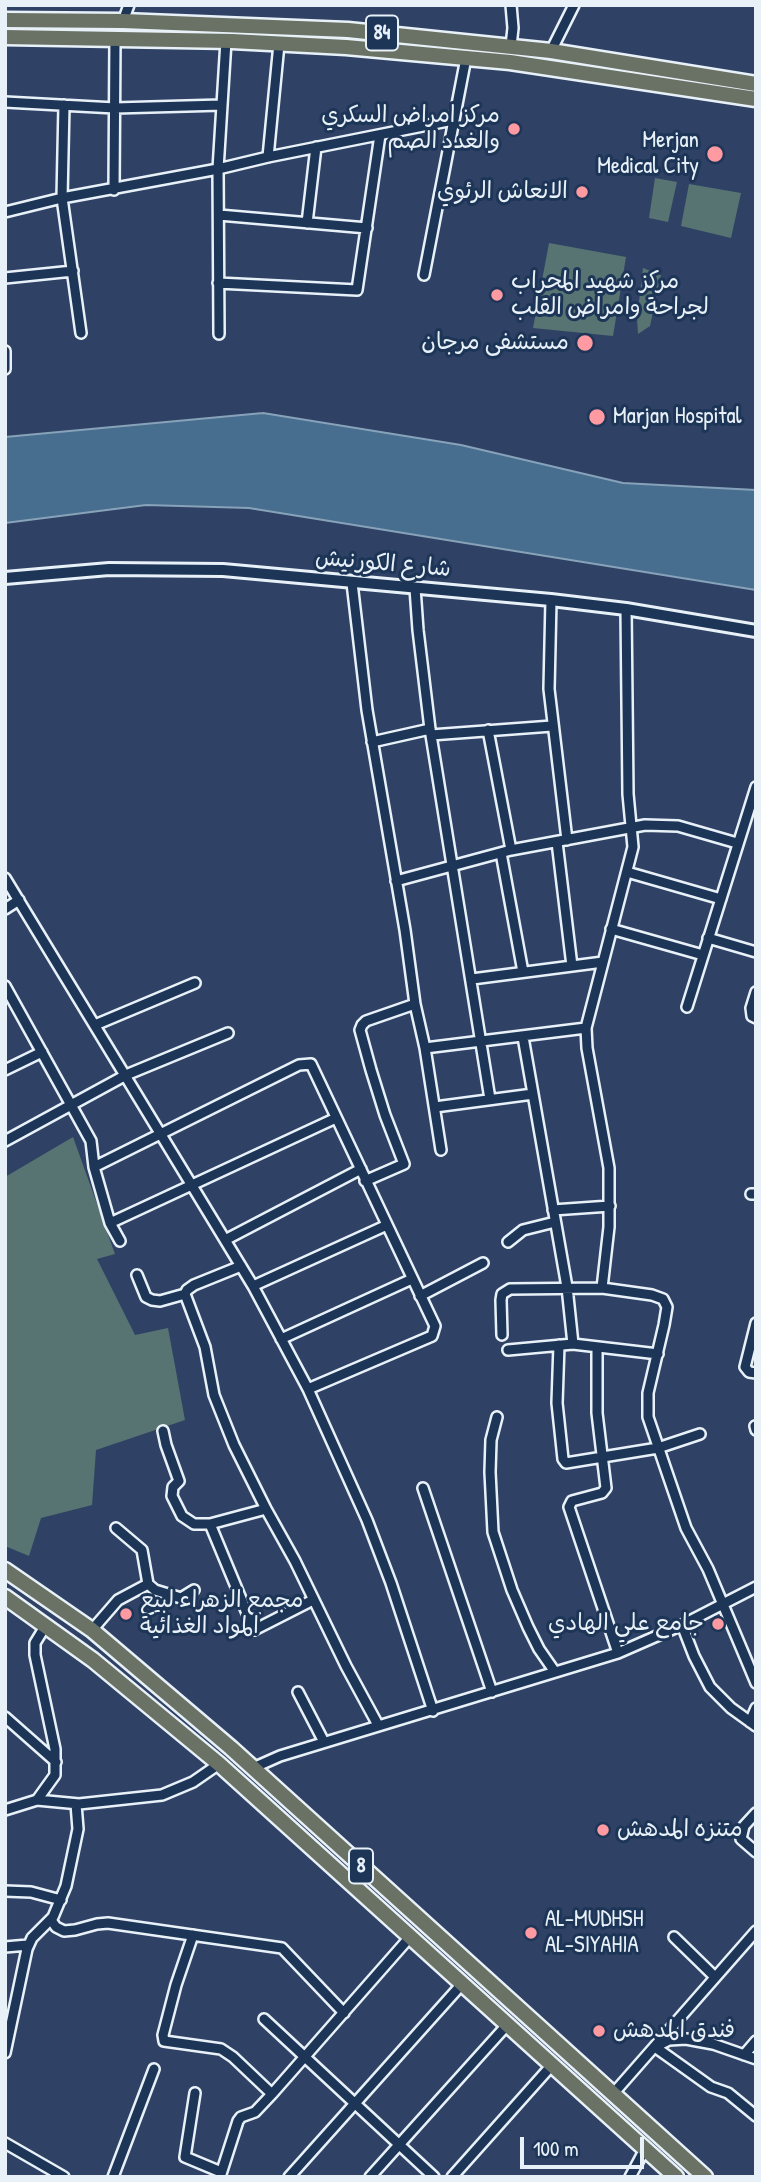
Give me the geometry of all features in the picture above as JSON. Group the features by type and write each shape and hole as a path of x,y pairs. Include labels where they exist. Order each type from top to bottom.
{"main road":[{"name":"84","path":"5,20 123,21 348,30 551,51 756,84"},
{"path":"45,38 48,30 46,20"},
{"name":"84","path":"5,37 226,41 346,47 466,58 616,77 756,99"},
{"path":"5,1596 17,1588 17,1578 10,1572"},
{"name":"8","path":"10,1572 92,1630 163,1688 705,2177"},
{"name":"8","path":"5,1596 93,1660 219,1764 676,2177"},
{"path":"46,1625 47,1612 59,1607"}],"street":[{"path":"123,21 129,5"},
{"path":"511,5 511,46"},
{"path":"551,51 574,5"},
{"path":"114,190 115,38"},
{"path":"219,334 218,169 226,41"},
{"path":"268,157 279,44"},
{"path":"424,275 466,58"},
{"path":"5,102 115,108 222,105"},
{"path":"64,105 62,198 81,333"},
{"path":"5,212 62,198 114,190 453,120"},
{"path":"218,283 358,290 380,135"},
{"path":"307,223 316,147"},
{"path":"219,215 367,228"},
{"path":"5,278 73,271"},
{"path":"5,351 5,369"},
{"name":"شارع الكورنيش","path":"5,578 110,569 223,570 551,600 626,609 756,631"},
{"path":"352,583 372,742 441,1150"},
{"path":"415,588 431,732 490,1099"},
{"path":"551,600 548,667 572,966"},
{"path":"602,1288 610,1206 609,1168 587,1048 586,1028 633,847 628,794 626,609"},
{"path":"372,742 431,732 552,726"},
{"path":"488,730 523,972"},
{"path":"687,1007 756,787"},
{"path":"396,881 506,851 653,825 678,826 737,843"},
{"path":"627,872 721,899"},
{"path":"5,878 253,1286 308,1390 367,1520 391,1583 433,1711"},
{"path":"5,909 19,901"},
{"path":"611,929 703,955"},
{"path":"708,939 756,952"},
{"path":"472,979 603,962"},
{"path":"95,1025 195,983"},
{"path":"5,986 90,1141 94,1167 110,1223 120,1241"},
{"path":"756,992 751,1008 752,1016 756,1018"},
{"path":"365,1181 404,1164 360,1030 366,1021 415,1004"},
{"path":"425,1048 586,1028"},
{"path":"5,1141 126,1075 228,1032"},
{"path":"523,1037 567,1287 573,1344"},
{"path":"5,1070 42,1052"},
{"path":"94,1167 306,1063 311,1064 435,1326 432,1336 308,1390"},
{"path":"435,1107 533,1094"},
{"path":"110,1223 337,1118"},
{"path":"225,1240 361,1169"},
{"path":"553,1210 610,1206"},
{"path":"508,1242 523,1230 555,1222"},
{"path":"253,1286 387,1225"},
{"path":"420,1296 483,1262"},
{"path":"136,1275 146,1297 160,1301 185,1294 194,1285 241,1266"},
{"path":"281,1339 412,1279"},
{"path":"502,1335 502,1294 510,1290 602,1288 663,1299 667,1307 647,1401 648,1417 686,1528 723,1604 756,1683"},
{"path":"185,1294 205,1347 214,1395 234,1445 378,1725"},
{"path":"755,1327 746,1367 750,1372 756,1373"},
{"path":"508,1350 573,1344 658,1354"},
{"path":"559,1345 556,1403 563,1460 566,1463 573,1464 657,1448 700,1434"},
{"path":"597,1348 597,1413 606,1488 602,1493 572,1501 569,1507 618,1653"},
{"path":"497,1417 491,1440 493,1532 512,1590 528,1627 539,1650 555,1672"},
{"path":"163,1431 179,1481 173,1487 172,1496 182,1516 194,1524 210,1524 266,1509"},
{"path":"423,1488 492,1692"},
{"path":"210,1524 254,1630 313,1600"},
{"path":"116,1528 142,1550 148,1584 155,1590 181,1598 194,1590"},
{"path":"92,1630 118,1600 148,1584"},
{"path":"253,1768 324,1742 618,1653 682,1625 756,1587"},
{"path":"37,1800 55,1775 56,1762 35,1655 35,1643 46,1625"},
{"path":"682,1625 710,1687 731,1708 753,1724 756,1708"},
{"path":"298,1692 324,1742"},
{"path":"5,1717 56,1762"},
{"path":"6,1810 37,1800 76,1804 162,1795 175,1791 219,1764"},
{"path":"5,2053 9,2014 28,1945 51,1920 66,1886 78,1829 76,1804"},
{"path":"756,1813 744,1826 741,1839 756,1852"},
{"path":"5,1891 32,1892 61,1900"},
{"path":"51,1920 64,1931 108,1923 282,1948 344,2013"},
{"path":"612,2095 756,1931"},
{"path":"193,1935 176,1985 164,2041 221,2049 272,2094"},
{"path":"195,2093 185,2157 221,2174 241,2117 255,2112 272,2094 410,1937"},
{"path":"674,1937 714,1976"},
{"path":"747,1940 756,1948"},
{"path":"5,1947 28,1945"},
{"path":"289,2177 461,1984"},
{"path":"264,2019 434,2177"},
{"path":"370,2177 507,2025"},
{"path":"655,2047 669,2040 686,2039 713,2044 756,2059"},
{"path":"744,2055 756,2041"},
{"path":"655,2047 712,2087 728,2093 756,2116"},
{"path":"452,2177 552,2066"},
{"path":"113,2177 154,2069"},
{"path":"5,2143 64,2177"},
{"path":"630,2177 645,2149"}],"green space":[{"path":"655,178 677,182 668,222 649,218"},
{"path":"689,184 741,193 731,238 681,226"},
{"path":"549,243 626,257 613,336 533,328"},
{"path":"643,268 661,275 650,326 638,334 637,318"},
{"path":"73,1137 115,1254 97,1259 135,1335 168,1328 185,1420 96,1450 92,1505 41,1518 29,1556 5,1546 5,1177"}],"water":[{"path":"263,413 461,445 623,483 756,490 756,590 249,508 146,505 5,523 5,437"}],"place":[{"name":"مركز امراض السكري والغدد الصم","path":"514,129"},
{"name":"Merjan Medical City","path":"715,154"},
{"name":"الانعاش الرئوي","path":"582,192"},
{"name":"مركز شهيد المحراب لجراحة وامراض القلب","path":"497,295"},
{"name":"مستشفى مرجان","path":"585,343"},
{"name":"Marjan Hospital","path":"597,417"},
{"name":"مجمع الزهراء لبيع المواد الغذائية","path":"126,1614"},
{"name":"جامع علي الهادي","path":"718,1624"},
{"name":"متنزه المدهش","path":"603,1830"},
{"name":"AL-MUDHSH AL-SIYAHIA","path":"531,1933"},
{"name":"فندق المدهش","path":"599,2031"}]}
